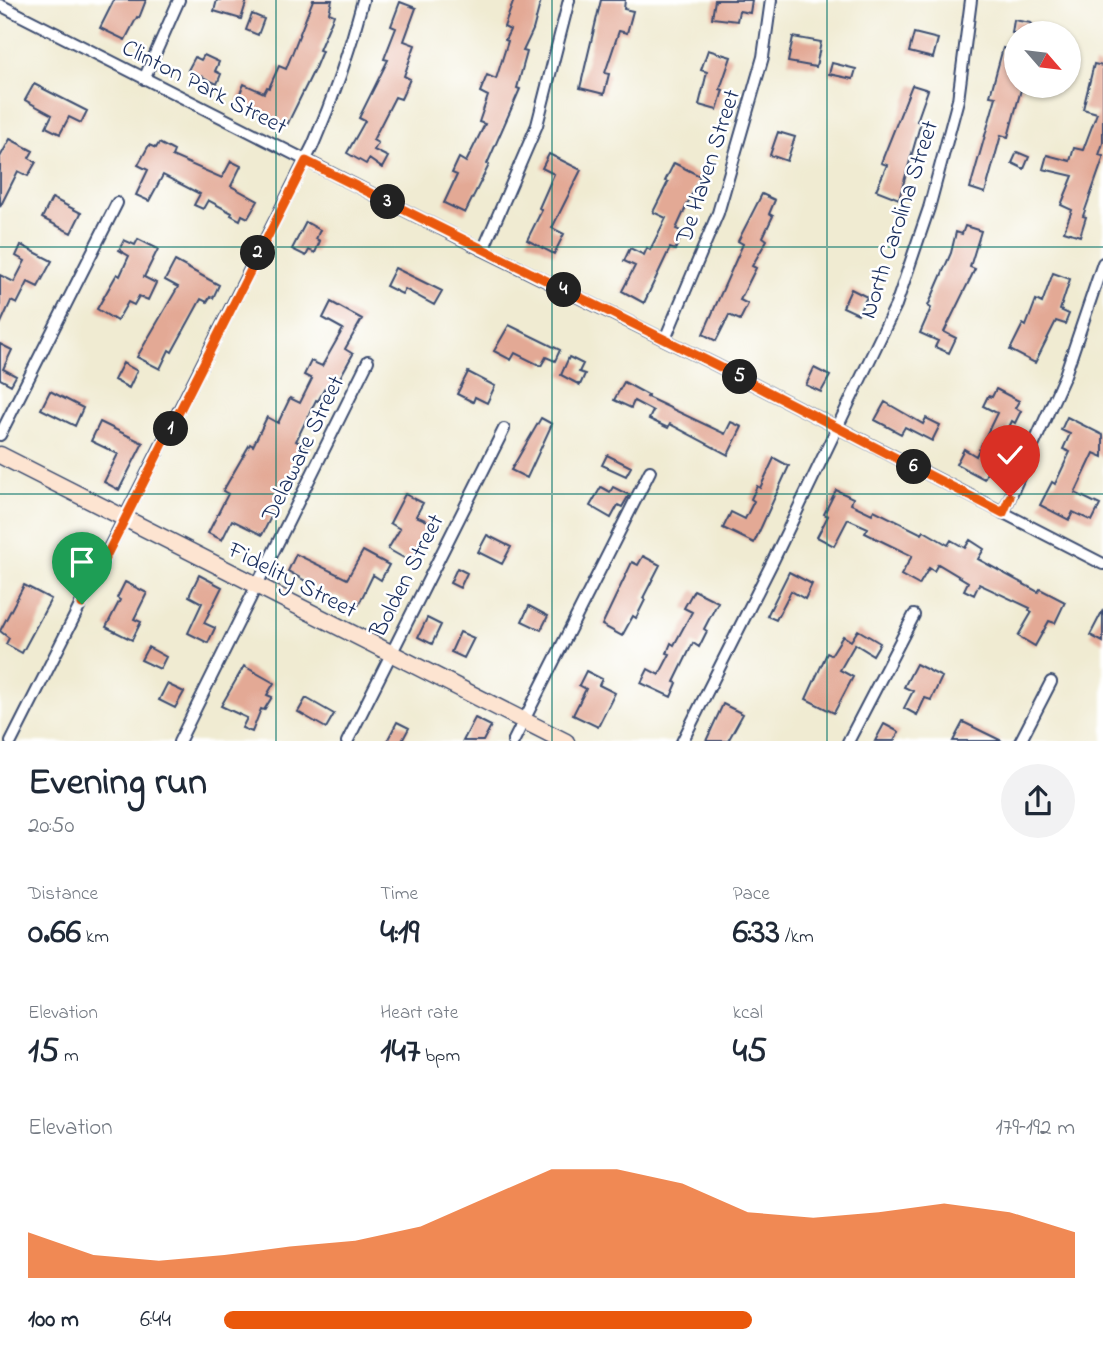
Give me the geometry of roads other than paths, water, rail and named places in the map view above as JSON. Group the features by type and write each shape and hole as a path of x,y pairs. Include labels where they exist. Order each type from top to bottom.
{"main road":[{"name":"Fidelity Street","path":"0,455 566,741"}],"street":[{"path":"144,79 179,0"},
{"path":"12,741 306,161 334,97 363,0"},
{"path":"483,250 537,125 569,0"},
{"name":"De Haven Street","path":"665,340 718,213 763,57 771,0"},
{"name":"North Carolina Street","path":"682,741 838,428 896,305 929,208 958,100 971,0"},
{"name":"Clinton Park Street","path":"0,5 1103,564"},
{"path":"0,435 117,203"},
{"path":"1003,513 1065,375 1103,262"},
{"name":"Delaware Street","path":"178,741 368,361"},
{"name":"Bolden Street","path":"347,741 504,429"},
{"path":"513,741 650,471"},
{"path":"848,741 914,615"},
{"path":"1020,741 1051,682"}]}
